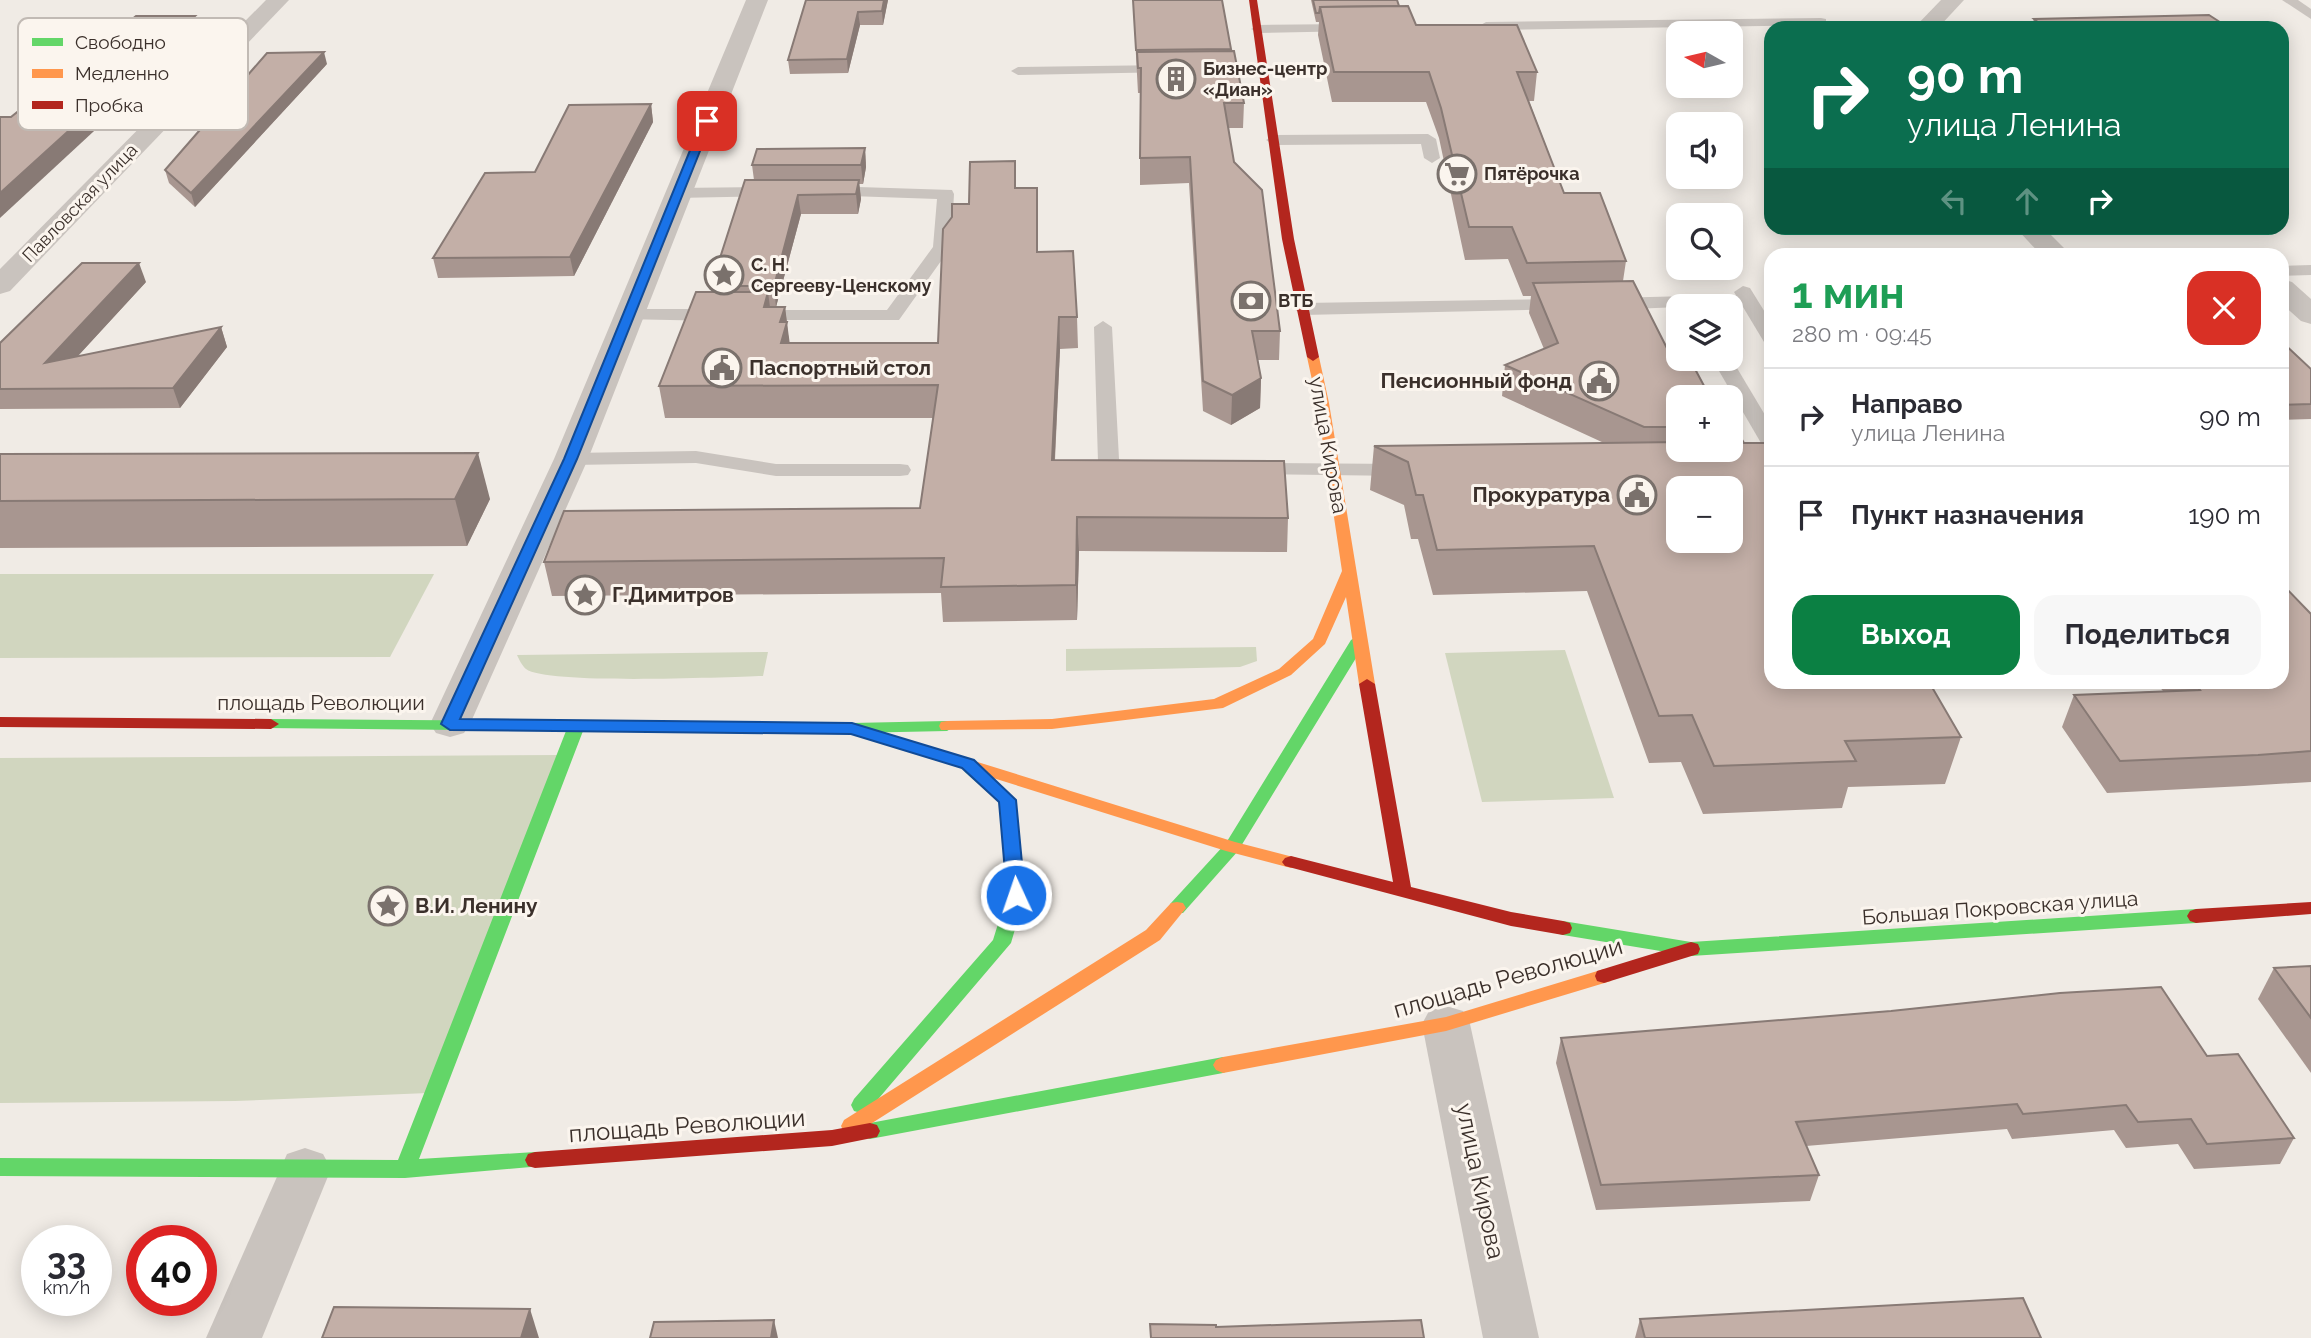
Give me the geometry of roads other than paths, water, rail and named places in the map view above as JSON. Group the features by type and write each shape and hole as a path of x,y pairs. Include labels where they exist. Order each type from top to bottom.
{"street":[{"name":"Павловская улица","path":"248,31 278,0"},
{"path":"450,724 570,459 757,0"},
{"name":"улица Кирова","path":"1253,0 1288,239 1334,469 1359,640 1404,890"},
{"path":"1932,21 1953,0"},
{"name":"Павловская улица","path":"0,285 151,130"},
{"path":"2036,235 2050,248"},
{"path":"2289,295 2311,315"},
{"name":"площадь Революции","path":"0,723 852,728 1052,724 1217,704 1285,673 1320,641 1350,570"},
{"name":"площадь Революции","path":"832,1138 1153,936 1232,847 1359,640"},
{"path":"405,1169 577,725"},
{"name":"площадь Революции","path":"852,728 1232,847 1511,919 1691,949"},
{"name":"площадь Революции","path":"832,1138 1002,943 1016,895 1007,800 968,764"},
{"name":"Большая Покровская улица","path":"1691,949 2311,908"},
{"name":"площадь Революции","path":"0,1167 405,1169 832,1138 1446,1024 1691,949"},
{"name":"улица Кирова","path":"1446,1024 1511,1338"},
{"path":"234,1338 305,1168"}],"lane":[{"path":"2288,0 2311,15"},
{"path":"1476,26 1764,23"},
{"path":"1258,29 1371,28"},
{"path":"1018,71 1263,69"},
{"path":"1274,140 1428,139 1432,158"},
{"path":"628,316 892,316 942,247 946,194 813,191"},
{"path":"677,193 786,192"},
{"path":"2289,271 2311,270"},
{"path":"1743,292 1764,326"},
{"path":"1303,309 1666,302"},
{"path":"1103,327 1109,462 1120,468 1161,469"},
{"path":"1729,371 1764,431"},
{"path":"570,459 696,457 776,470 900,470"},
{"path":"1231,469 1424,470"}],"place":[{"name":"Бизнес-центр «Диан»","path":"1176,79"},
{"name":"Пятёрочка","path":"1457,174"},
{"name":"С. Н. Сергееву-Ценскому","path":"724,275"},
{"name":"ВТБ","path":"1251,301"},
{"name":"Паспортный стол","path":"722,368"},
{"name":"Пенсионный фонд","path":"1599,381"},
{"name":"Прокуратура","path":"1637,495"},
{"name":"Г.Димитров","path":"585,595"},
{"name":"В.И. Ленину","path":"388,906"}]}
